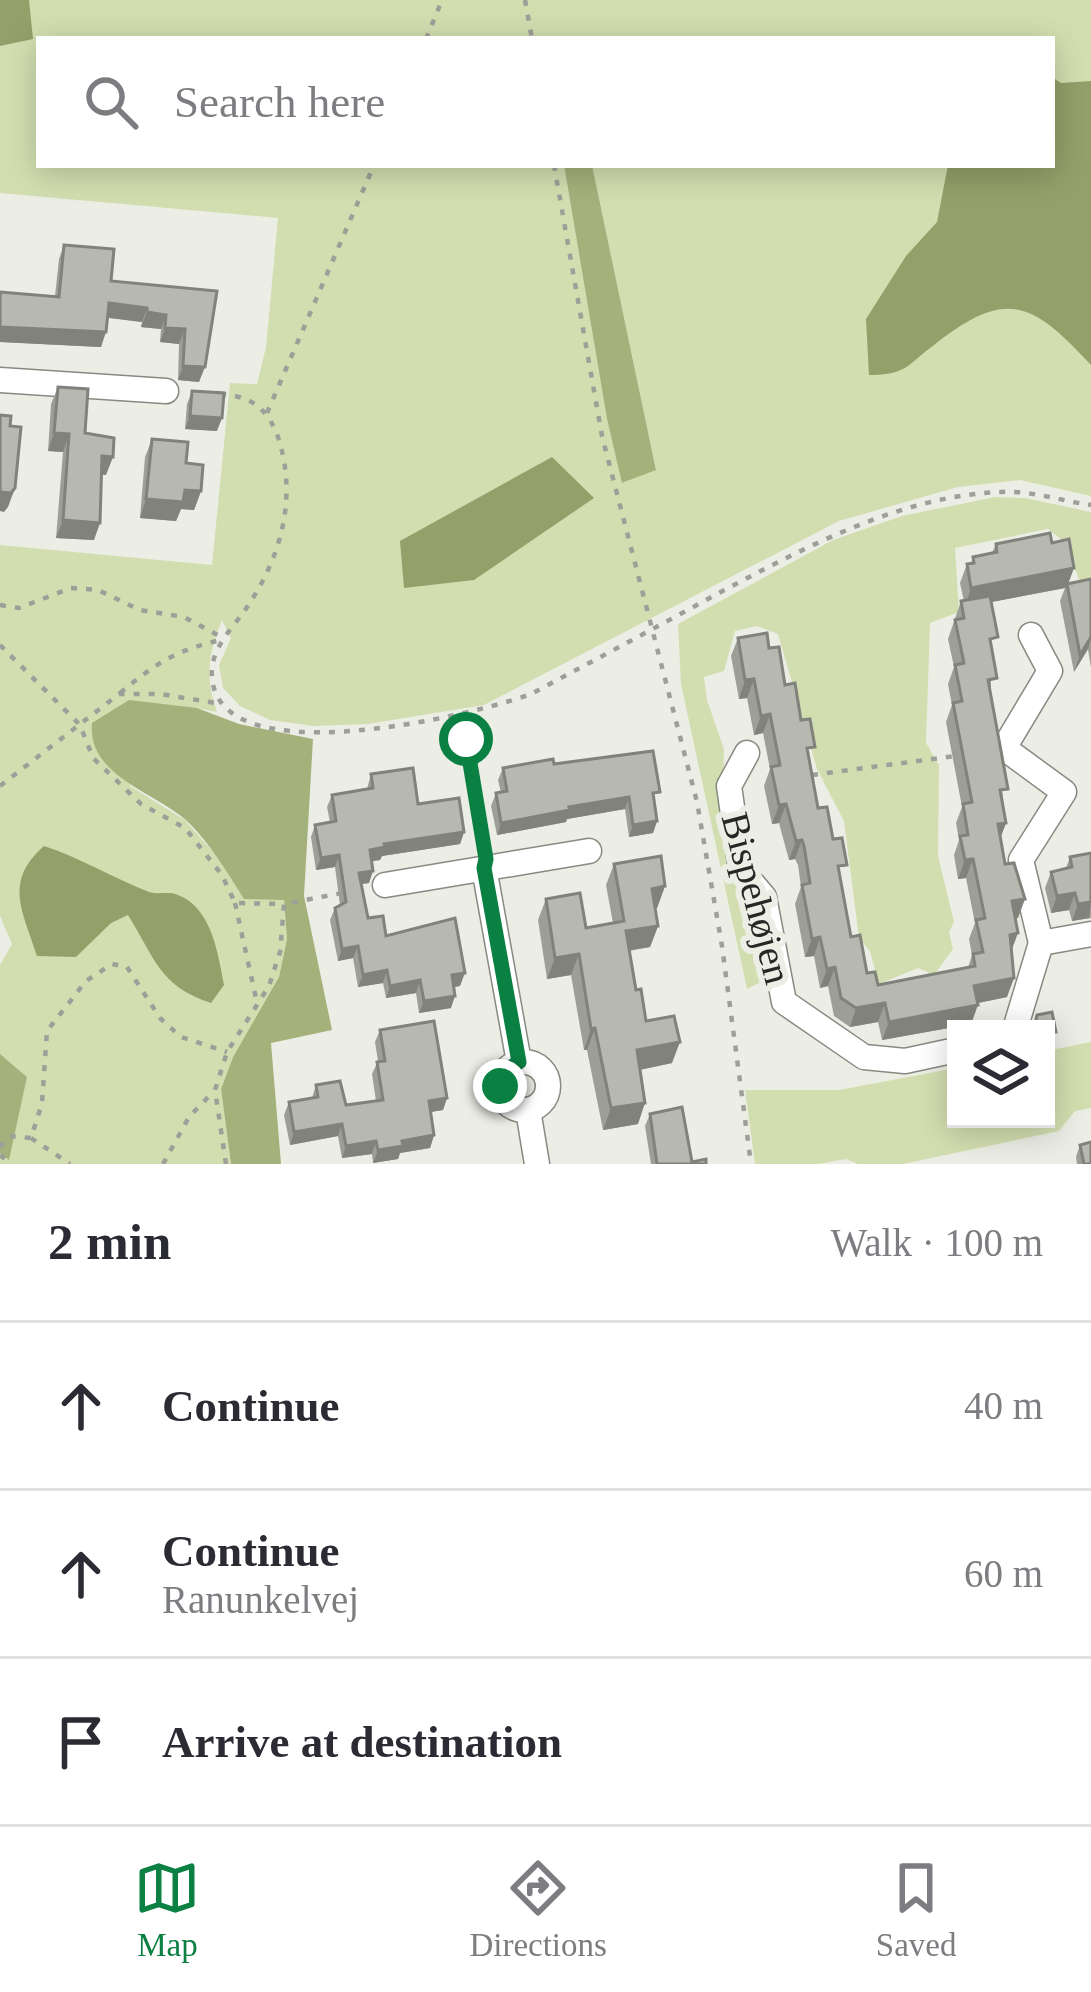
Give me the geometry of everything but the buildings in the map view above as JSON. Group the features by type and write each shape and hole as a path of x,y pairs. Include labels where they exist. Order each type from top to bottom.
{"street":[{"path":"0,380 166,391"},
{"path":"1018,1020 1041,943 1021,860 1064,792 1004,748 1050,671 1031,635"},
{"name":"Bispehøjen","path":"747,753 729,786 741,870 764,897 784,1002 865,1057 905,1060 947,1052"},
{"path":"385,885 589,851"},
{"path":"484,868 519,1062 534,1064 548,1082 546,1096 528,1110 529,1163"},
{"path":"1041,943 1091,934"}],"path":[{"path":"427,36 442,0"},
{"path":"525,0 531,36"},
{"path":"267,412 373,168"},
{"path":"555,168 602,436 697,802 752,1164"},
{"path":"166,391 238,395 267,412 283,452 287,501 279,550 212,665 213,686 222,704 241,720 272,729 335,733 457,716 531,694 800,550 848,528 911,509 1020,491 1091,505"},
{"path":"0,605 19,608 71,588 98,590 140,610 184,616 224,638"},
{"path":"0,786 154,665 185,647 224,638"},
{"path":"0,645 80,724 93,758 141,804 184,828 222,875 235,904 257,1005"},
{"path":"119,694 160,694 222,704"},
{"path":"457,716 466,739 484,868"},
{"path":"798,777 958,755"},
{"path":"235,904 284,904 344,892"},
{"path":"226,1164 215,1090 227,1052 269,986 280,952 284,904"},
{"path":"31,1138 42,1103 46,1031 86,981 112,964 127,967 160,1018 182,1037 227,1052"},
{"path":"163,1164 170,1144 215,1090"},
{"path":"0,1147 9,1136 31,1138 70,1164"},
{"path":"0,1155 11,1164"}],"shaded area":[{"path":"0,0 1091,0 1091,496 1020,480 958,487 839,521 484,705 368,724 314,726 270,720 240,706 223,688 219,665 231,638 222,620 210,666 217,712 197,708 130,786 185,820 215,854 284,899 287,939 279,977 233,1057 221,1089 231,1164 0,1164 0,1153 8,1159 27,1077 0,1054 0,965 12,944 0,916 0,545 212,565 230,383 257,384 266,347 278,218 0,193","holes":["36,36 1055,36 1055,168 593,168 656,469 623,483 607,419 565,168 36,168"]},
{"path":"0,0 29,0 33,39 0,46"},
{"path":"1055,79 1061,83 1091,81 1091,365 1035,316 1000,309 959,327 905,368 869,375 866,319 906,256 937,222 947,168 1055,168"},
{"path":"565,168 593,168 656,470 622,483"},
{"path":"552,457 594,498 474,580 404,588 400,541"},
{"path":"995,497 1025,498 1091,512 1091,584 1081,585 1066,543 1048,529 955,548 959,612 930,623 926,743 939,765 938,856 954,922 949,932 953,949 934,975 918,968 879,984 870,951 859,938 844,821 817,769 778,634 757,626 735,631 724,671 704,677 724,749 723,785 739,873 769,978 747,989 681,684 678,624 833,540 902,516"},
{"path":"129,700 197,708 239,724 313,739 304,896 332,1030 271,1043 281,1164 231,1164 221,1089 233,1057 279,977 287,939 284,900 244,899 187,821 111,770 100,757 92,723"},
{"path":"44,846 149,892 175,894 199,910 212,933 224,985 211,1003 169,979 128,915 111,923 76,957 37,956 22,911 20,885 31,859"},
{"path":"1091,1042 1091,1108 1075,1111 1059,1131 903,1164 858,1164 846,1159 755,1164 745,1090 839,1090 947,1070 947,1128 1055,1128 1055,1049"},
{"path":"0,1054 27,1077 9,1160 0,1153"}],"route":[{"path":"466,739 519,1062 505,1071 500,1086"}]}
